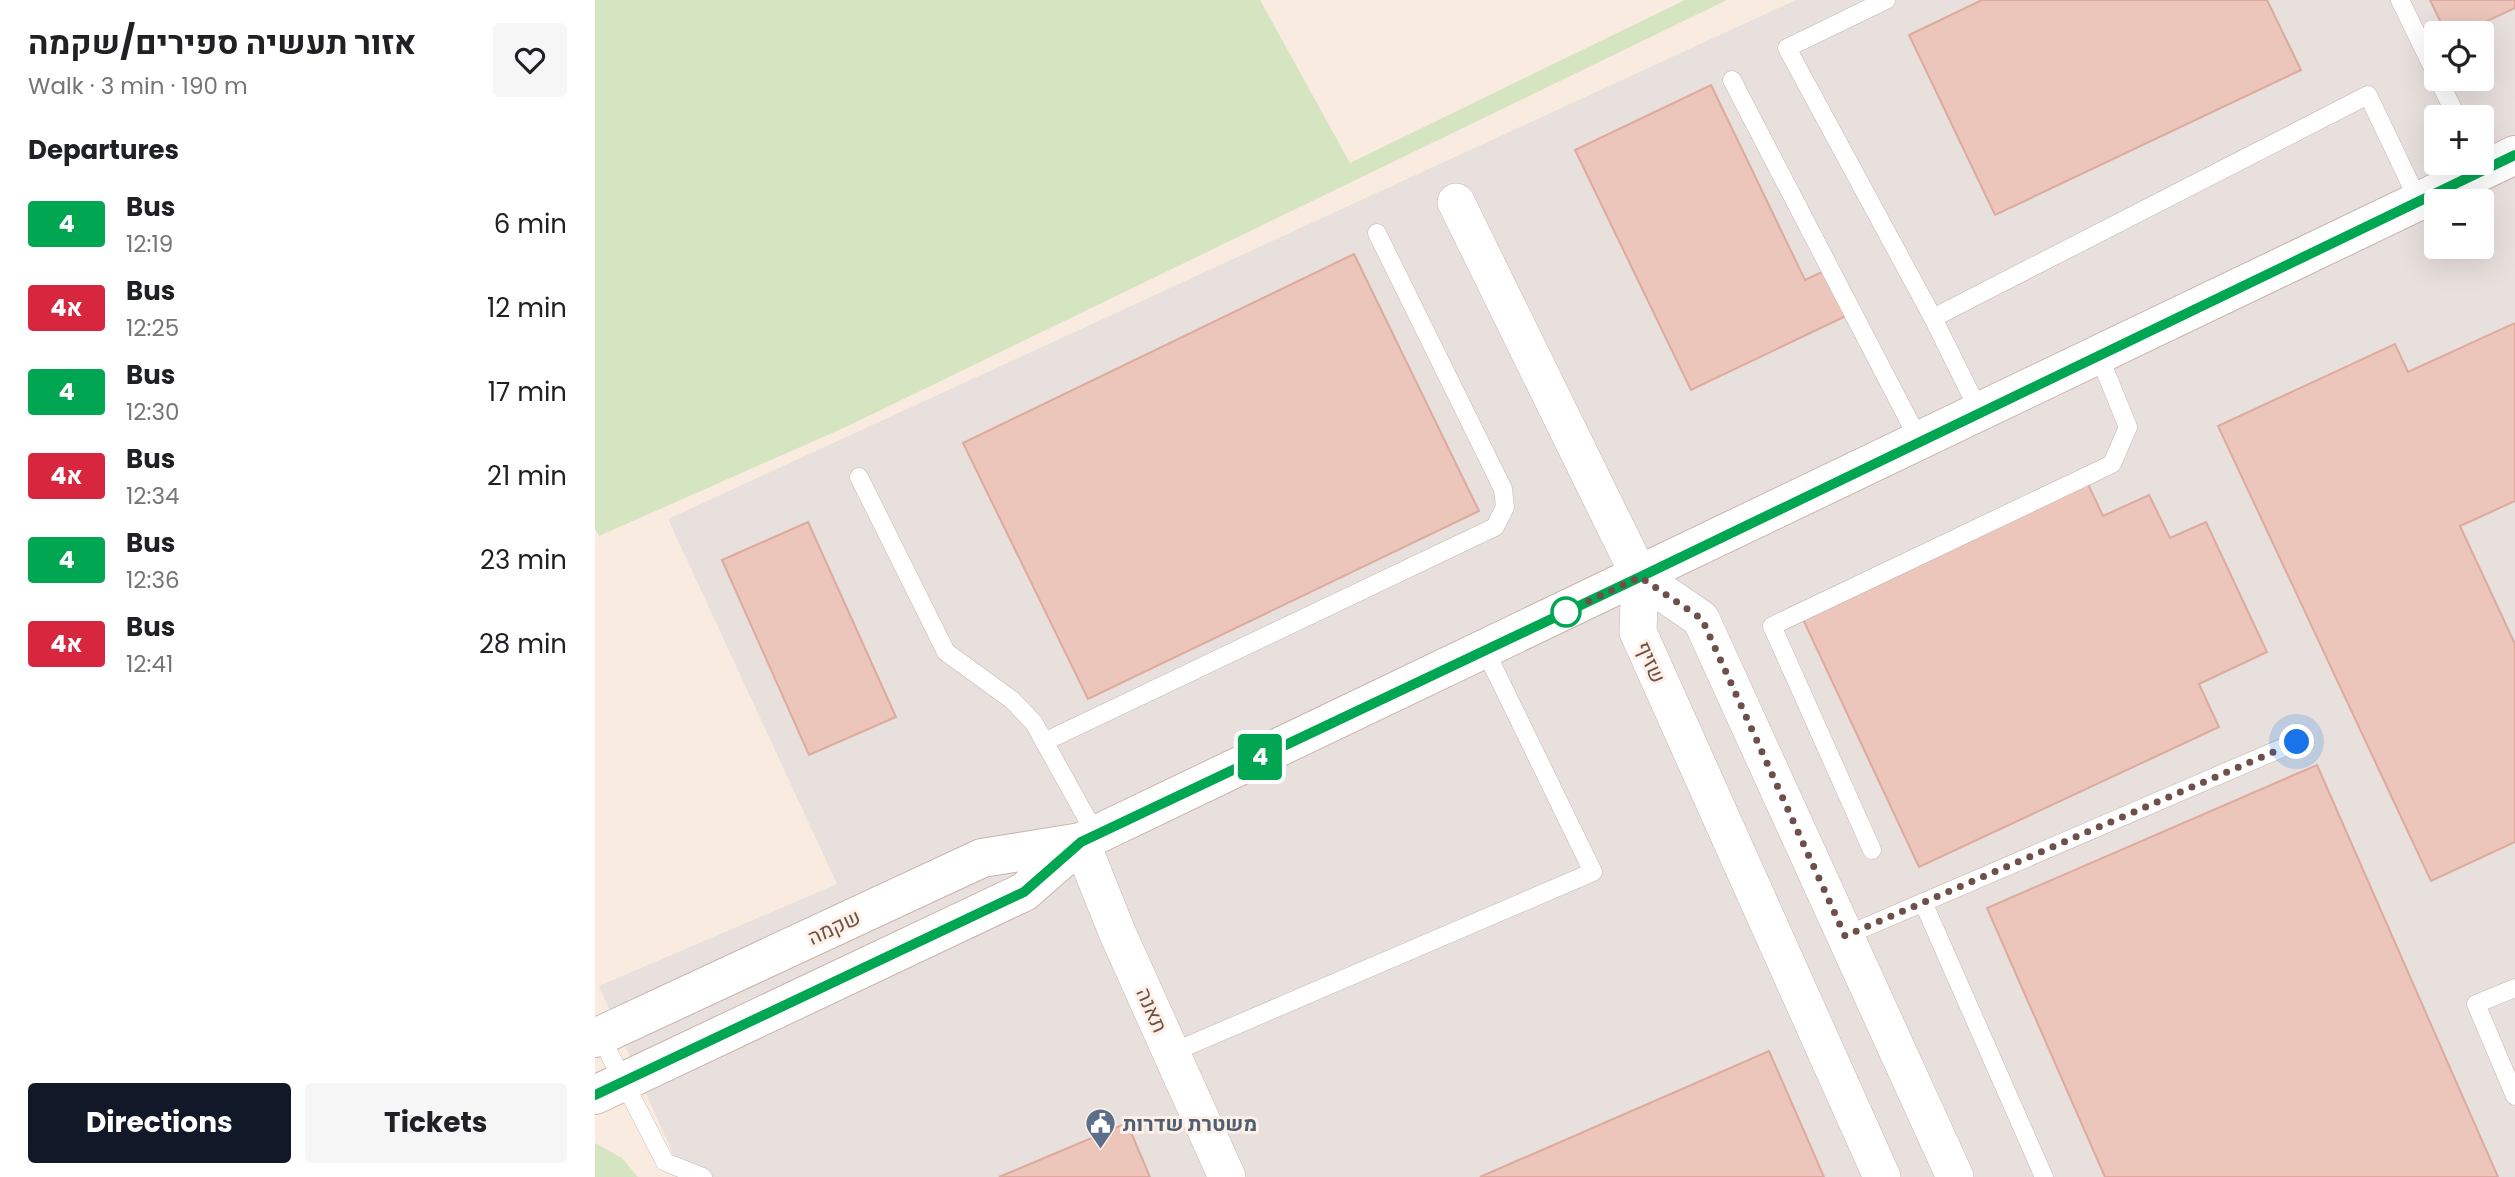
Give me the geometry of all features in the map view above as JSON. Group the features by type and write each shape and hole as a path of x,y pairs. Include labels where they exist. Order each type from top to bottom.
{"street":[{"name":"שקמה","path":"597,1037 982,858 1088,838 1640,577 2419,202 2470,175"},
{"path":"1455,202 1640,577 1702,619 1955,1177"},
{"name":"שזיף","path":"1640,577 1638,632 1882,1177"},
{"name":"שקמה","path":"610,1088 1024,892 1088,838"},
{"name":"תאנה","path":"1088,838 1117,932 1227,1177"}],"lane":[{"path":"1886,0 1787,48 1933,317 1980,413"},
{"path":"2400,0 2424,49"},
{"path":"1732,80 1920,442"},
{"path":"1933,317 2368,95 2419,202"},
{"path":"1044,742 1495,527 1505,507 1503,489 1377,233"},
{"path":"1872,850 1772,626 2112,464 2128,427 2099,356"},
{"path":"859,477 946,652 1012,700 1034,723 1088,838"},
{"path":"1171,1054 1593,872 1485,650"},
{"path":"1845,936 2297,742"},
{"path":"1923,902 2044,1177"},
{"path":"2515,988 2476,1004 2515,1096"},
{"path":"597,1037 610,1088 665,1161 703,1177"}],"shaded area":[{"path":"1796,0 2515,0 2515,1177 683,1177 599,986 837,884 668,519"}],"green space":[{"path":"595,0 1260,0 1350,163 1685,0 1727,0 848,426 599,536 595,529"},
{"path":"595,1143 622,1158 638,1177 595,1177"}],"building":[{"path":"1982,0 2267,0 2301,70 1995,215 1909,35"},
{"path":"2430,0 2515,0 2515,8 2487,21 2440,21"},
{"path":"1711,85 1805,280 1826,270 1848,315 1691,390 1575,150"},
{"path":"1354,254 1479,511 1088,699 963,443"},
{"path":"2515,323 2515,501 2460,526 2515,644 2515,842 2431,881 2218,426 2395,344 2408,372"},
{"path":"2087,482 2103,516 2149,495 2170,538 2206,522 2267,652 2199,684 2219,727 1919,867 1801,615"},
{"path":"808,522 896,717 809,755 722,560"},
{"path":"2317,765 2498,1177 2105,1177 1987,908"},
{"path":"1769,1051 1824,1177 1480,1177"},
{"name":"משטרת שדרות","path":"1127,1123 1150,1177 999,1177"}],"bus line":[{"name":"4","path":"595,1095 1024,892 1081,842 1640,577 2515,155"}],"place":[{"name":"משטרת שדרות","path":"1100,1150"}],"route":[{"path":"1566,612 1640,577 1702,619 1845,936 2297,742"}]}
